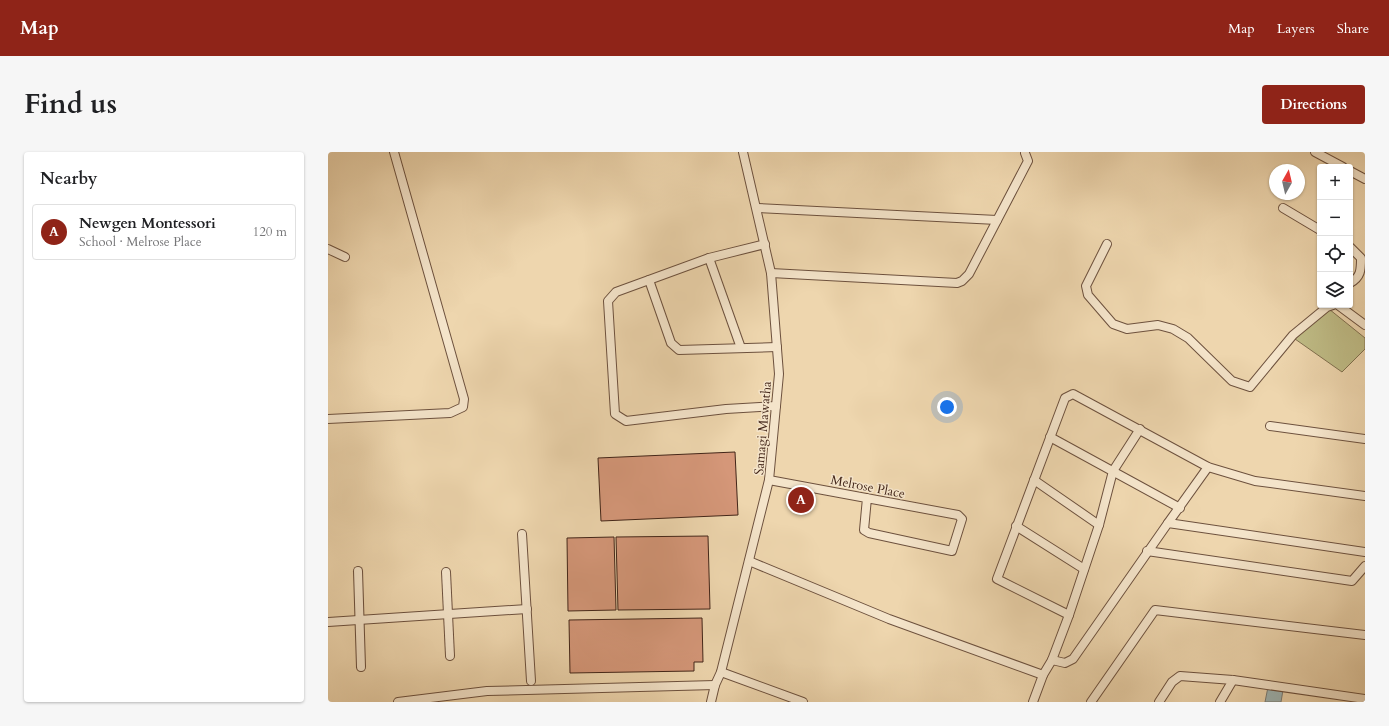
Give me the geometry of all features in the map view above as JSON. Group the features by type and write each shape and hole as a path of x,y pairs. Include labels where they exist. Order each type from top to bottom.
{"street":[{"path":"328,419 450,413 463,406 464,399 394,152"},
{"name":"Samagi Mawatha","path":"711,702 715,685 721,672 769,480 779,374 771,273 743,152"},
{"path":"771,273 957,283 962,281 968,274 1028,161 1025,152 1021,152"},
{"path":"1315,152 1337,164"},
{"path":"1353,173 1365,179"},
{"path":"757,208 997,220"},
{"path":"1283,208 1317,228"},
{"path":"765,244 709,258 616,292 608,301 615,414 626,421 726,409 776,406"},
{"path":"1107,244 1086,286 1088,295 1113,324 1127,329 1158,325 1173,329 1188,338 1232,381 1250,387 1293,336 1326,308"},
{"path":"328,249 345,257"},
{"path":"1353,250 1361,258 1361,270 1356,279 1353,280"},
{"path":"709,258 741,348"},
{"path":"649,280 671,343 679,350 777,347"},
{"path":"1342,308 1365,325"},
{"path":"1069,615 998,579 1016,526 1065,398 1073,394 1208,467 1255,481 1365,496"},
{"path":"1270,426 1365,439"},
{"path":"1033,702 1043,676 1052,660 1069,615 1098,525 1113,471 1140,429"},
{"path":"1050,437 1180,508"},
{"path":"1052,660 1064,663 1073,659 1147,551 1180,508 1208,467"},
{"name":"Melrose Place","path":"769,480 867,498 958,515 962,519 952,551 869,533 864,530 867,498"},
{"path":"1034,480 1098,525"},
{"path":"1168,523 1365,552"},
{"path":"1016,526 1084,569"},
{"path":"522,534 531,681"},
{"path":"1147,551 1164,555 1352,581 1365,566"},
{"path":"749,561 889,619 1043,676"},
{"path":"358,571 361,667"},
{"path":"446,572 450,656"},
{"path":"328,622 527,609"},
{"path":"1091,702 1155,610 1365,635"},
{"path":"721,672 803,702"},
{"path":"1159,702 1172,682 1180,676 1233,680 1365,699"},
{"path":"1220,702 1233,680"},
{"path":"398,702 487,691 715,685"}],"shaded area":[{"path":"1329,309 1365,338 1365,349 1342,372 1295,339"}],"water":[{"path":"1268,687 1283,690 1281,702 1265,702"}],"building":[{"path":"735,452 738,515 601,521 598,458"},
{"path":"708,536 710,609 618,610 616,537"},
{"path":"614,537 616,610 568,611 567,538"},
{"path":"702,618 703,662 694,662 694,671 570,673 569,620"}],"place":[{"name":"Newgen Montessori","path":"801,500"}]}
